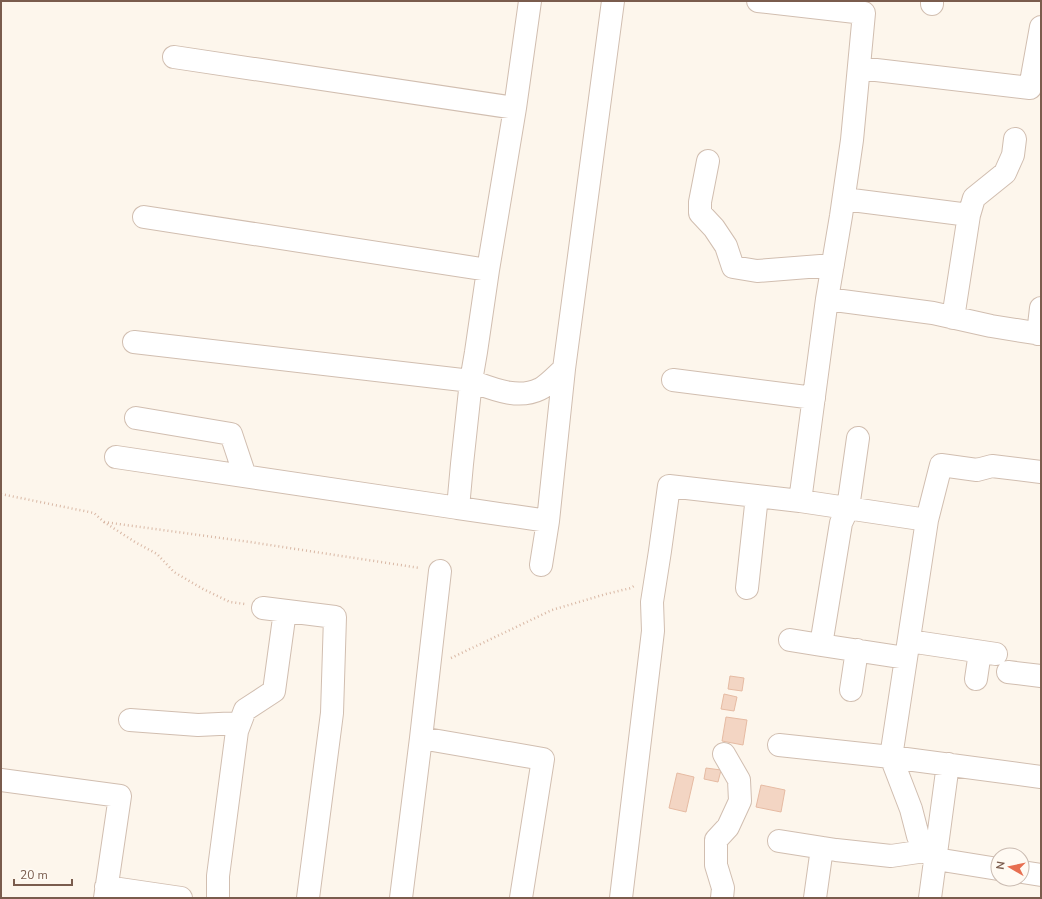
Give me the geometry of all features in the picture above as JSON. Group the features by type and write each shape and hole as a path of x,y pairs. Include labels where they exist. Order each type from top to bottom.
{"street":[{"path":"458,508 471,381 515,108 530,1"},
{"path":"541,565 548,521 564,369 613,1"},
{"path":"758,1 865,7 852,140 844,199 827,299 800,501"},
{"path":"859,68 1030,88 1041,27"},
{"path":"174,57 515,108"},
{"path":"953,318 969,215 974,198 1005,173 1013,155 1015,139"},
{"path":"708,161 700,202 700,214 714,228 726,246 734,267 757,271 833,265"},
{"path":"844,199 969,215"},
{"path":"144,217 488,270"},
{"path":"827,299 933,313 991,326 1039,334 1041,308"},
{"path":"134,342 471,381 500,391 524,394 542,389 564,369"},
{"path":"673,380 814,398"},
{"path":"136,418 231,434 245,476"},
{"path":"822,645 841,523 848,508 858,438"},
{"path":"116,457 548,521"},
{"path":"930,855 918,836 911,809 891,757 928,520 941,465 977,470 992,466 1041,472"},
{"path":"621,898 653,632 652,602 669,486 800,501 928,520"},
{"path":"747,588 757,496"},
{"path":"401,898 440,571"},
{"path":"263,608 335,617 332,712 308,898"},
{"path":"218,898 218,876 237,731 245,710 274,691 285,611"},
{"path":"790,640 857,650 907,649 988,653 976,679"},
{"path":"851,690 857,650"},
{"path":"1008,672 1041,676"},
{"path":"130,720 198,725 240,724"},
{"path":"421,738 543,759 521,898"},
{"path":"779,745 891,757 1041,777"},
{"path":"722,898 723,888 716,865 716,840 728,827 740,801 739,780 724,754"},
{"path":"930,898 930,855 948,764"},
{"path":"1,780 120,796 106,892 181,898"},
{"path":"779,841 822,848 891,856 930,855 990,867"},
{"path":"815,898 822,848"},
{"path":"1030,873 1041,875"}],"path":[{"path":"1,494 94,513 104,522 157,554 174,572 203,589 230,602 263,608"},
{"path":"104,522 250,542 440,571"},
{"path":"429,668 552,610 631,588 657,574"}],"building":[{"path":"730,676 744,678 742,691 728,689"},
{"path":"724,694 737,697 734,711 721,709"},
{"path":"726,717 747,720 743,745 722,741"},
{"path":"706,768 721,770 718,782 704,779"},
{"path":"677,773 694,777 686,812 669,808"},
{"path":"761,785 785,790 781,812 756,807"}]}
